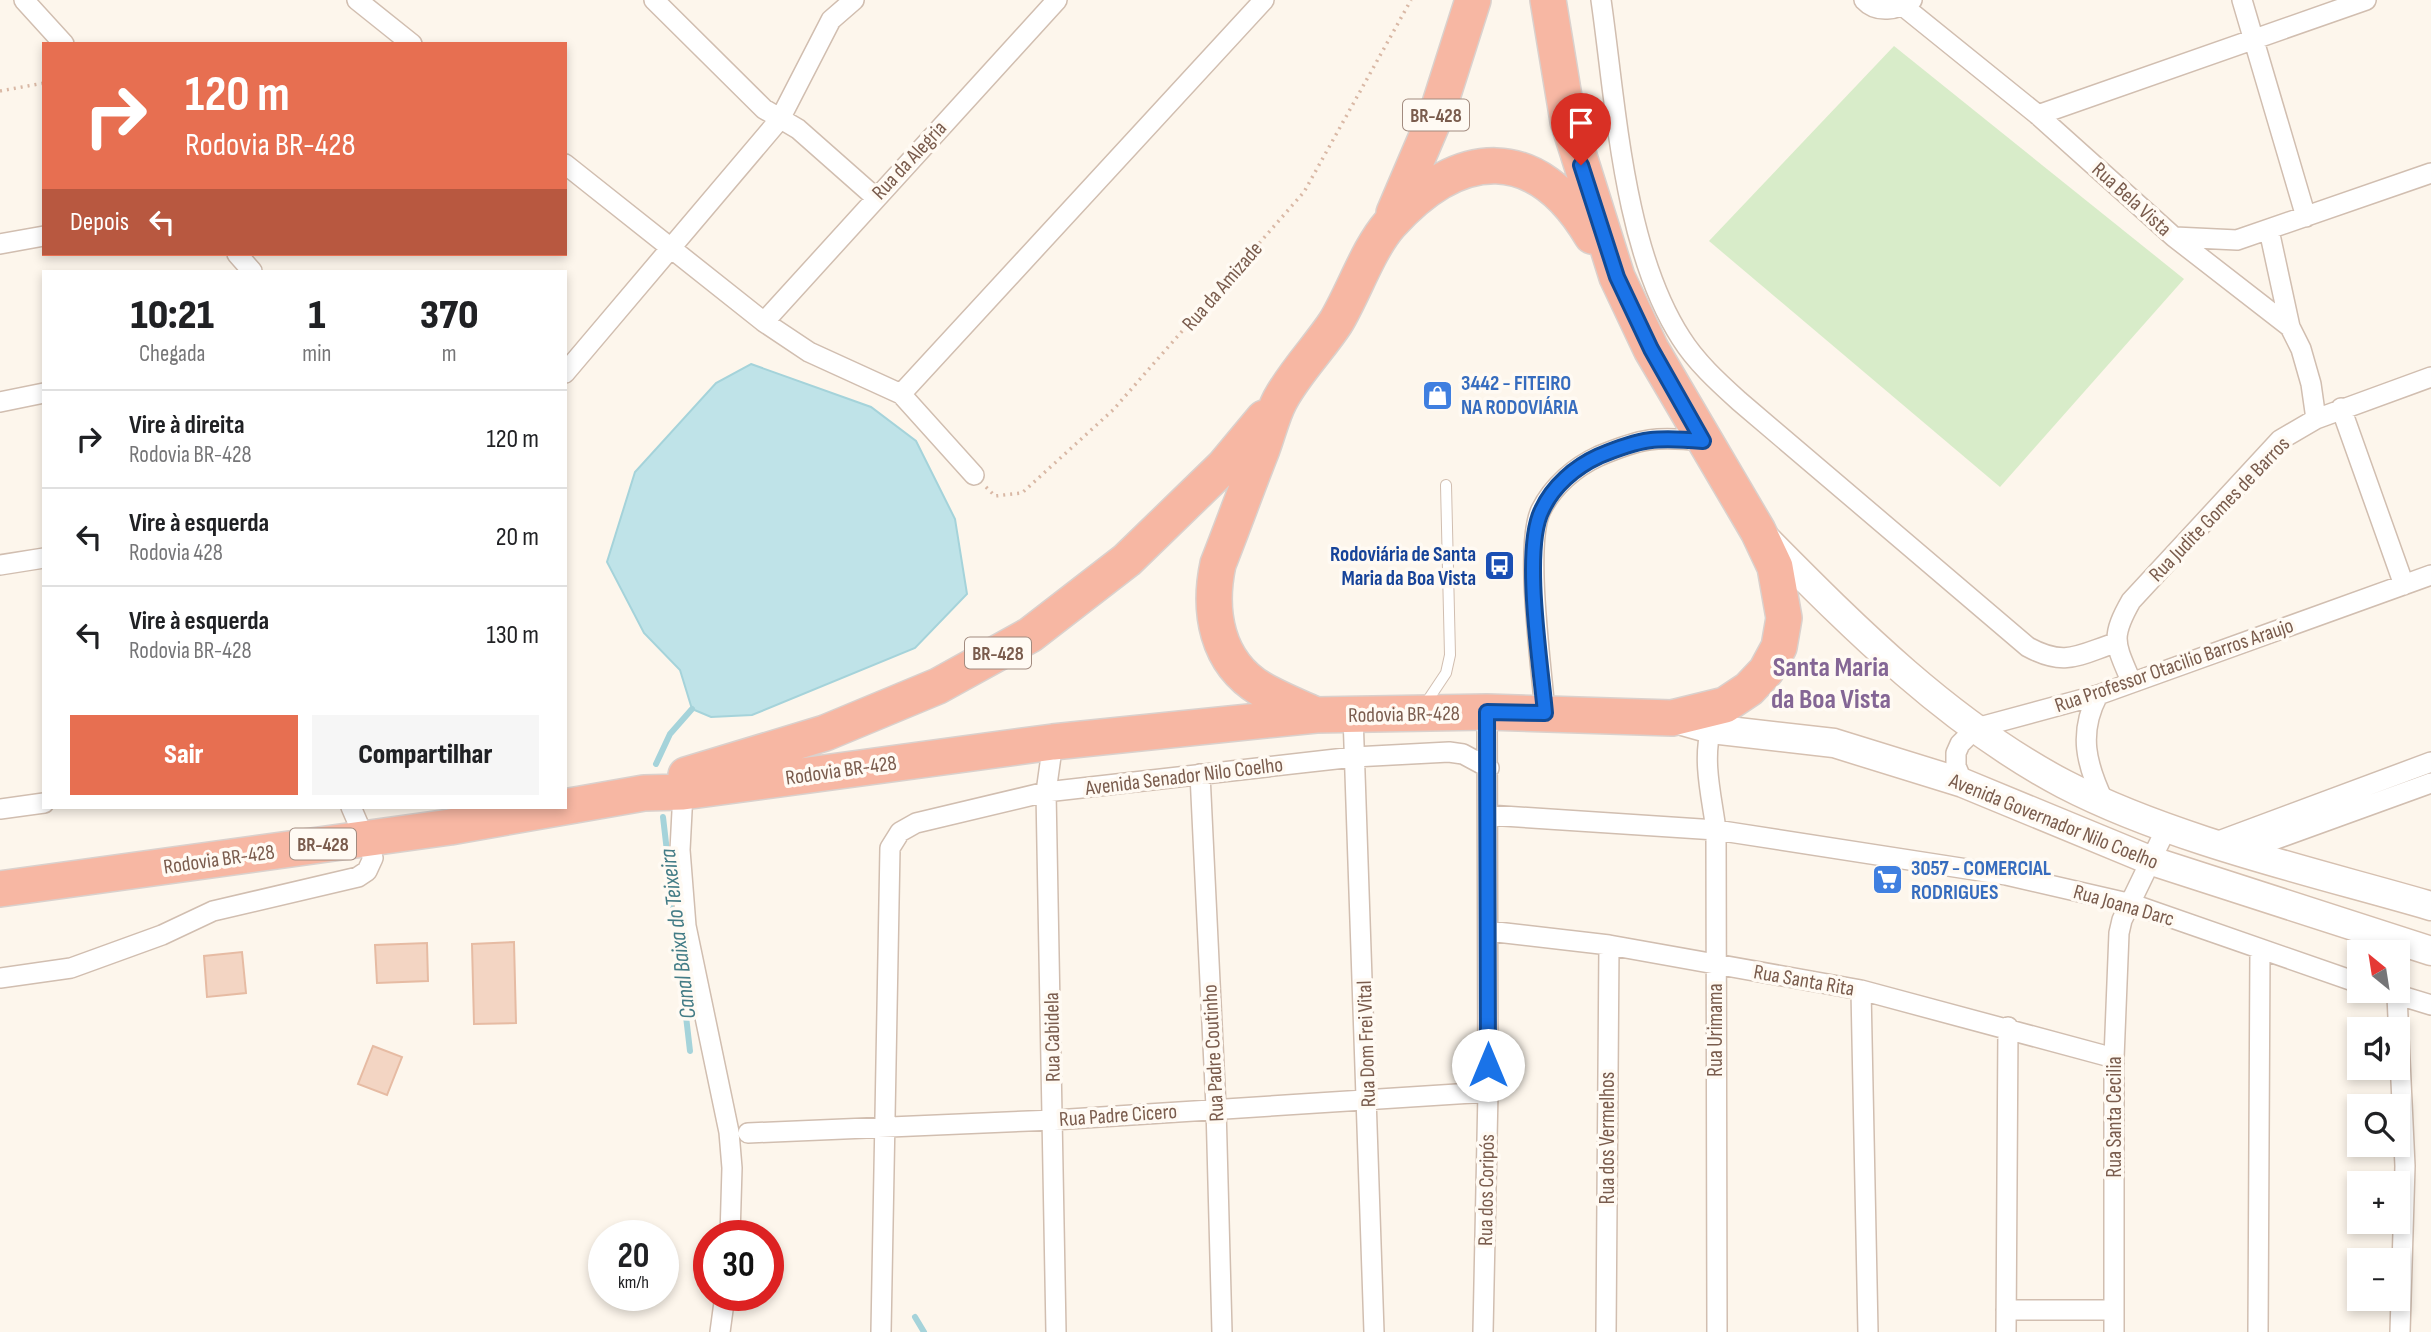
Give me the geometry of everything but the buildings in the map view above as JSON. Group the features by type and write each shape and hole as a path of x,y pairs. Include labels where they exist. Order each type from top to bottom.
{"highway":[{"name":"Rodovia BR-428","path":"567,806 644,793 683,792 1053,742 1316,715 1487,712 1672,718 1725,705 1749,689 1766,671 1779,647 1784,618 1775,567 1758,531 1651,349 1617,277 1568,121 1548,0"},
{"name":"BR-428","path":"1280,400 1336,322 1389,226 1438,110 1471,2"},
{"path":"1389,226 1447,176 1475,166 1499,166 1549,184 1575,207 1617,277"},
{"name":"Rodovia BR-428","path":"644,793 690,773 825,733 938,686 1030,635 1128,561 1224,466 1280,400"},
{"path":"1280,400 1218,564 1213,588 1213,621 1223,648 1259,688 1316,715"},
{"name":"Rodovia BR-428","path":"0,889 366,838 541,810"}],"main road":[{"name":"Avenida Governador Nilo Coelho","path":"1758,531 1883,655 1976,728 2065,784 2167,827 2431,906"},
{"name":"Avenida Governador Nilo Coelho","path":"1672,718 1711,729 1834,743 1963,783 2152,861 2431,951"}],"street":[{"path":"24,0 62,42"},
{"path":"357,0 410,42"},
{"path":"654,0 764,109 798,129 875,197"},
{"path":"567,371 780,119 842,0"},
{"path":"831,20 854,0"},
{"name":"Rua da Alegria","path":"764,322 1057,0"},
{"path":"901,394 1264,0"},
{"path":"1601,0 1632,207 1657,293 1681,339 1729,392 2028,647 2050,659 2074,657 2115,643 2131,681"},
{"path":"1864,0 1876,9 1908,3"},
{"path":"2242,0 2306,217"},
{"path":"2038,116 2366,0"},
{"name":"Rua Bela Vista","path":"1908,3 2174,237 2290,327 2301,349 2311,384 2316,419"},
{"path":"567,166 764,322 809,352 901,394 974,475"},
{"path":"2174,237 2238,240 2431,173"},
{"path":"2269,230 2290,327"},
{"path":"0,244 42,236"},
{"path":"239,256 250,270"},
{"name":"Rua Judite Gomes de Barros","path":"2115,643 2120,621 2131,601 2280,440 2341,408 2431,377"},
{"path":"0,402 42,393"},
{"path":"2341,408 2404,585"},
{"path":"1545,713 1533,554 1540,512 1558,485 1586,462 1625,445 1659,437 1703,441"},
{"path":"0,565 42,558"},
{"name":"Rua Professor Otacilio Barros Araujo","path":"1976,728 2098,695 2431,575"},
{"path":"2098,695 2085,727 2085,750 2091,774 2104,802"},
{"name":"Rua dos Coripós","path":"1483,1332 1488,1092 1487,712"},
{"name":"Rua Dom Frei Vital","path":"1353,715 1374,1332"},
{"path":"1963,783 1956,766 1956,753 1960,744 1976,728"},
{"name":"Rua Urimama","path":"1711,729 1707,742 1708,773 1716,830 1714,964 1717,1332"},
{"name":"Rua Cabidela","path":"1053,742 1046,792 1056,1332"},
{"name":"Avenida Senador Nilo Coelho","path":"885,1126 890,848 900,832 916,823 1046,792 1354,757 1449,752 1463,754 1489,768"},
{"path":"2216,842 2431,762"},
{"name":"Rua Padre Coutinho","path":"1200,774 1216,1107 1222,1332"},
{"path":"2244,851 2431,783"},
{"path":"683,792 680,850 686,926 729,1132 732,1168 730,1220"},
{"path":"0,809 42,803"},
{"path":"0,978 71,968 162,935 213,911 358,877 372,864 373,858 352,809"},
{"path":"1488,815 1716,830"},
{"name":"Rua Santa Cecilia","path":"2114,1332 2114,1058 2119,933 2122,920 2167,827"},
{"name":"Rua Joana Darc","path":"1716,830 2006,875 2132,904 2347,979"},
{"name":"Rua Santa Rita","path":"1488,931 1609,945 1861,990 2008,1027 2114,1058"},
{"name":"Rua dos Vermelhos","path":"1606,1332 1609,945"},
{"path":"2258,1332 2260,949"},
{"path":"1861,990 1868,1332"},
{"path":"2410,999 2431,1005"},
{"path":"2390,1003 2406,1166 2400,1332"},
{"path":"2006,1332 2008,1027"},
{"name":"Rua Padre Cicero","path":"748,1133 1054,1120 1216,1107 1488,1092"},
{"path":"881,1332 885,1126"},
{"path":"2006,1310 2114,1310"},
{"path":"720,1332 723,1311"}],"lane":[{"path":"1416,715 1436,692 1446,673 1450,655 1446,485"}],"path":[{"name":"Rua da Amizade","path":"974,475 995,496 1021,493 1112,410 1304,192 1411,0"},
{"path":"0,91 42,83"}],"green space":[{"path":"1894,46 2184,279 2000,487 1709,241"}],"water":[{"path":"751,364 871,407 916,441 955,519 967,594 915,648 752,715 711,717 692,709 680,670 644,633 607,562 635,472 716,383"}],"waterway":[{"name":"Canal Baixa do Teixeira","path":"656,764 670,734 692,709"},
{"name":"Canal Baixa do Teixeira","path":"663,817 690,1051"},
{"name":"Canal Baixa do Teixeira","path":"915,1317 924,1332"}],"place":[{"name":"3442 - FITEIRO NA RODOVIÁRIA","path":"1438,395"},
{"name":"Rodoviária de Santa Maria da Boa Vista","path":"1499,566"},
{"name":"3057 - COMERCIAL RODRIGUES","path":"1888,880"}],"district":[{"name":"Santa Maria da Boa Vista","path":"1831,682"}],"route":[{"path":"1488,1065 1487,712 1545,713 1533,554 1540,512 1558,485 1586,462 1625,445 1659,437 1703,441 1651,349 1617,277 1581,165"}]}
